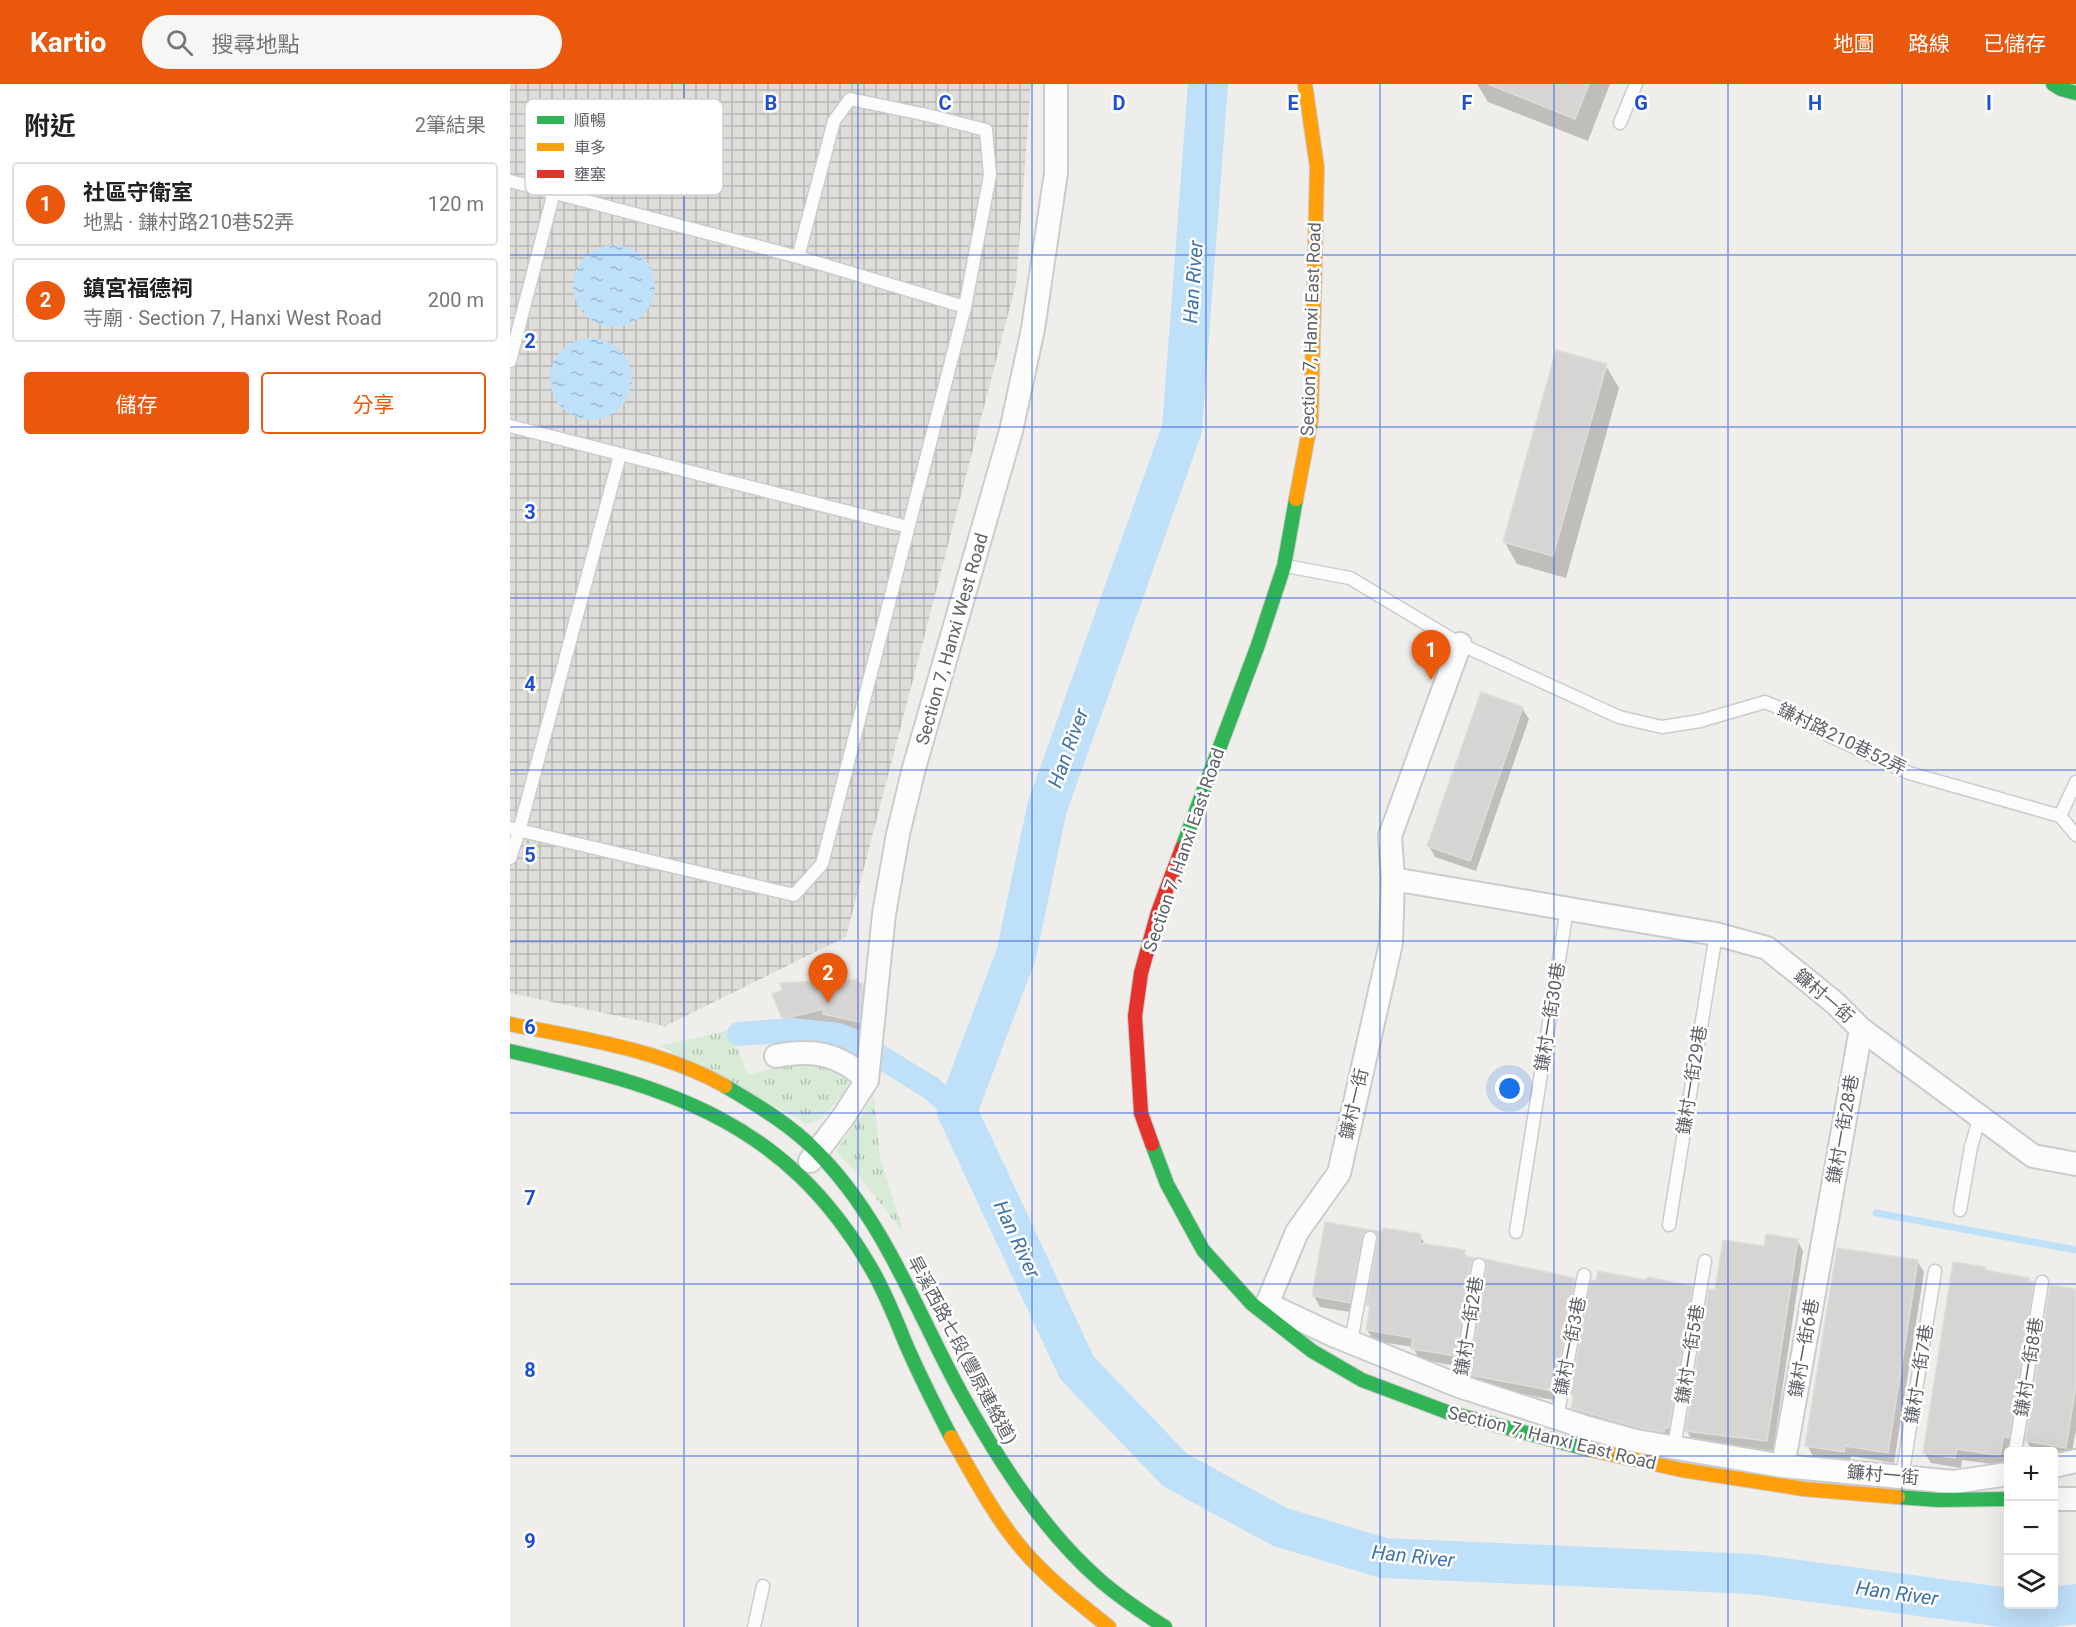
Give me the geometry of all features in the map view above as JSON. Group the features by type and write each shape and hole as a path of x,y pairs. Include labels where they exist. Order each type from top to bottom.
{"street":[{"name":"Section 7, Hanxi West Road","path":"799,1175 844,1116 869,1072 884,914 898,834 914,768 1011,431 1033,329 1056,173 1056,84"},
{"name":"Section 7, Hanxi East Road","path":"1305,84 1317,167 1311,420 1284,566 1258,645 1158,912 1141,973 1135,1016 1141,1113 1167,1184 1203,1250 1252,1304 1312,1352 1362,1380 1447,1412 1552,1441 1682,1470 1793,1487 1938,1500 2004,1499"},
{"path":"2060,86 2076,93"},
{"path":"1393,879 1390,836 1460,644"},
{"name":"鐮村一街","path":"2004,1475 1954,1482 1783,1466 1636,1441 1585,1427 1460,1386 1351,1342 1267,1304 1297,1232 1339,1173 1390,943 1393,879 1716,934 1767,948 1835,1004 1861,1029 2033,1156 2076,1164"},
{"name":"旱溪西路七段(豐原連絡道)","path":"510,1024 633,1052 697,1072 758,1106 817,1152 877,1229 960,1391 998,1457 1048,1528 1111,1591 1165,1627"},
{"name":"鎌村一街28巷","path":"1825,1230 1861,1029"},
{"path":"510,1052 634,1082 694,1105 743,1131 799,1175 846,1231 871,1269 885,1293 906,1344 959,1451 1001,1521 1054,1582 1109,1627"},
{"path":"776,1056 798,1052 828,1055 869,1072"},
{"name":"鎌村一街6巷","path":"1783,1466 1825,1230"},
{"path":"2058,1465 2076,1461"},
{"path":"2058,1499 2076,1499"}],"lane":[{"path":"1620,123 1636,84"},
{"path":"515,829 794,895 822,864 965,307 990,175 986,130 850,99 834,121 798,257"},
{"path":"510,181 525,185"},
{"path":"510,361 553,195"},
{"path":"565,195 798,257 965,307"},
{"path":"510,426 908,527"},
{"path":"510,858 515,829 620,455"},
{"name":"鎌村路210巷52弄","path":"1284,566 1350,579 1460,644 1619,717 1662,727 1700,721 1765,702 1787,711 1826,734 1909,772 2060,816"},
{"path":"2076,782 2060,816 2076,835"},
{"name":"鎌村一街30巷","path":"1516,1232 1567,909"},
{"name":"鎌村一街29巷","path":"1669,1225 1716,934"},
{"path":"1960,1210 1971,1146 1980,1116"},
{"path":"1351,1342 1370,1238"},
{"name":"鎌村一街5巷","path":"1674,1447 1706,1261"},
{"name":"鎌村一街2巷","path":"1460,1386 1479,1265"},
{"name":"鎌村一街7巷","path":"1902,1477 1935,1271"},
{"name":"鎌村一街3巷","path":"1557,1417 1584,1275"},
{"name":"鎌村一街8巷","path":"2016,1447 2042,1282"},
{"path":"754,1627 763,1586"}],"shaded area":[{"path":"510,84 1031,84 1016,284 846,937 665,1026 510,993"}],"green space":[{"path":"730,1030 748,1075 802,1061 834,1070 851,1080 843,1094 821,1119 808,1124 660,1046"},
{"path":"874,1097 880,1158 904,1234 855,1171 836,1151"}],"water":[{"path":"614,245 630,249 643,257 651,270 655,286 651,302 643,315 630,323 614,327 598,323 585,315 577,302 573,286 577,270 585,257 598,249"},
{"path":"591,338 607,342 620,350 628,363 632,379 628,395 620,408 607,416 591,420 575,416 562,408 554,395 550,379 554,363 562,350 575,342"}],"building":[{"path":"1488,84 1589,84 1575,119"},
{"path":"1556,350 1607,364 1553,556 1503,542"},
{"path":"1481,692 1523,707 1470,861 1427,846"},
{"path":"841,975 842,981 858,979 859,983 863,983 859,1022 823,1014 824,1009 782,1019 772,994 782,990 780,983 818,981"},
{"path":"1325,1222 1371,1230 1364,1232 1362,1237 1350,1303 1312,1296"},
{"path":"1383,1228 1421,1234 1420,1243 1465,1250 1464,1256 1475,1258 1471,1264 1456,1356 1411,1349 1413,1338 1366,1330 1370,1306 1366,1305 1378,1239 1372,1230 1382,1232"},
{"path":"1766,1234 1798,1239 1767,1441 1685,1431 1709,1289 1715,1290 1723,1240 1764,1246"},
{"path":"1837,1248 1918,1260 1888,1453 1845,1446 1844,1452 1805,1446"},
{"path":"1485,1259 1575,1278 1554,1391 1469,1375 1487,1266"},
{"path":"1953,1262 2030,1278 2029,1282 2034,1282 2009,1438 2003,1437 2000,1456 1957,1449 1955,1458 1923,1453"},
{"path":"1598,1271 1693,1286 1669,1428 1665,1428 1664,1432 1639,1428 1571,1408 1574,1395 1570,1394 1591,1280 1596,1281"},
{"path":"2050,1285 2076,1289 2076,1384 2066,1448 2025,1441"}],"waterway":[{"name":"Han River","path":"1208,84 1182,429 1047,808 1016,955 957,1111 1077,1368 1175,1470 1280,1527 1384,1558 1752,1574 2025,1610 2076,1604"},
{"path":"739,1034 792,1030 838,1035 856,1042 931,1088 957,1111"},
{"path":"1876,1213 2076,1250"}],"traffic: fast":[{"path":"2053,84 2076,93"},
{"path":"1182,848 1258,645 1284,566 1296,499"},
{"path":"510,1051 621,1079 671,1096 717,1117 760,1143 800,1176 837,1217 871,1268 921,1378 951,1437"},
{"path":"725,1086 785,1124 817,1152 841,1179 881,1237 961,1393 991,1444 1041,1518 1060,1541 1102,1582 1165,1627"},
{"path":"1152,1144 1167,1184 1203,1250 1252,1304 1312,1351 1362,1380 1447,1412 1587,1449"},
{"path":"1898,1497 1938,1500 2004,1499"}],"traffic: slow":[{"path":"1296,499 1311,420 1317,167 1305,84"},
{"path":"510,1024 593,1040 647,1054 700,1073 725,1086"},
{"path":"951,1437 1012,1537 1053,1581 1109,1627"},
{"path":"1587,1449 1682,1470 1804,1489 1898,1497"}],"traffic: jam":[{"path":"1152,1144 1141,1113 1135,1016 1141,973 1158,912 1182,848"}],"place":[{"name":"社區守衛室","path":"1431,680"},
{"name":"鎮宮福德祠","path":"828,1003"}]}
